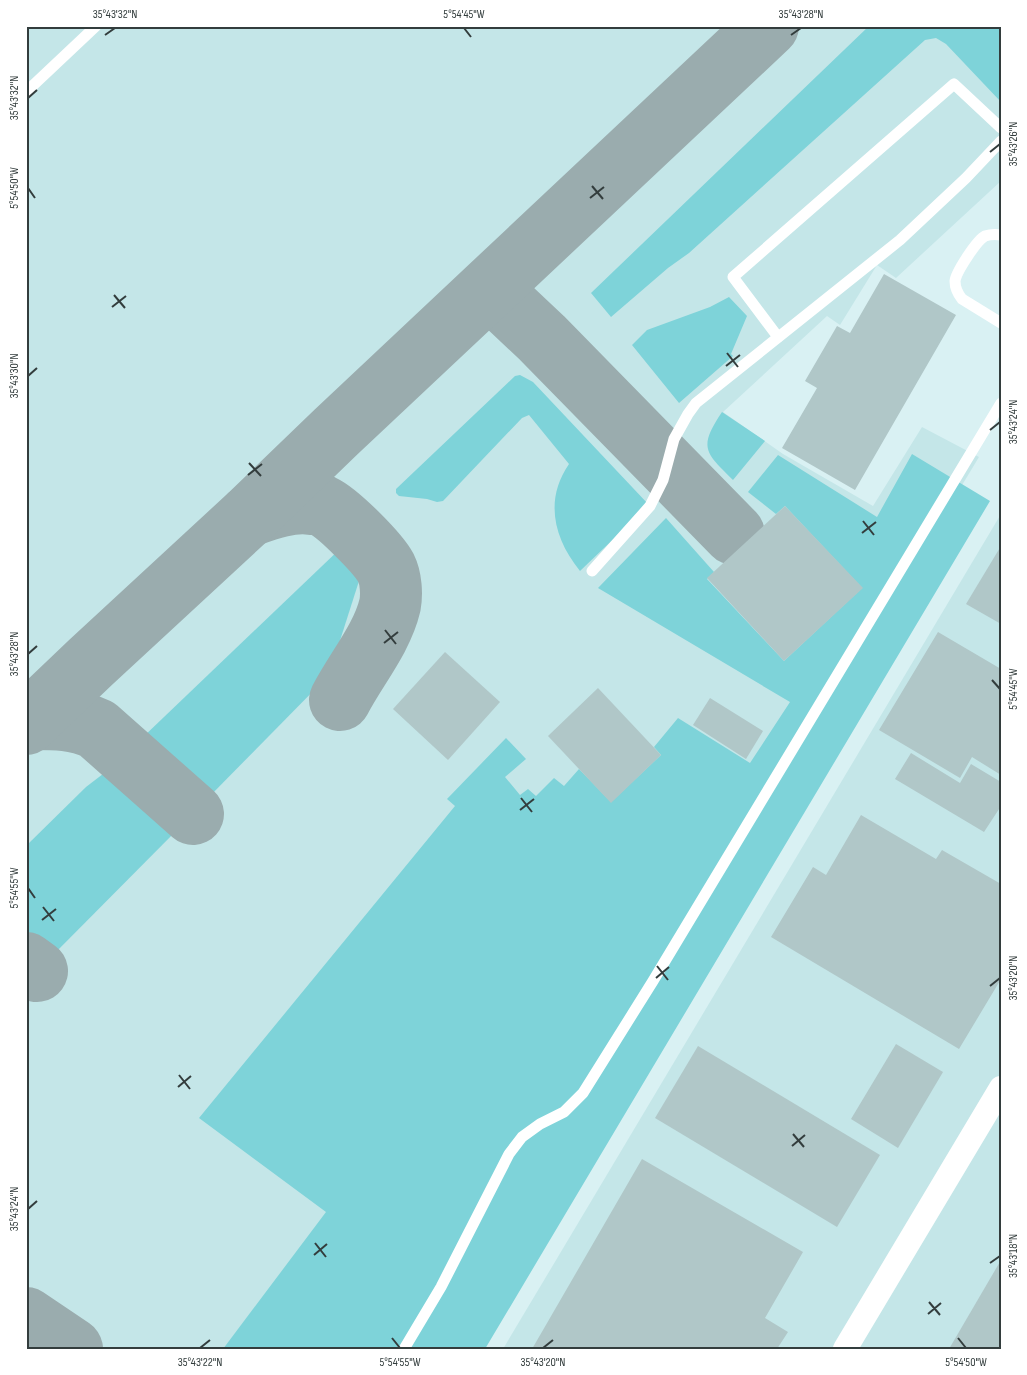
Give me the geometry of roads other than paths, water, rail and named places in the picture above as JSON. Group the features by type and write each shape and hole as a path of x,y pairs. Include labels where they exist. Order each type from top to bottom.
{"street":[{"path":"845,1349 1001,1088"}],"lane":[{"path":"26,92 96,26"},
{"path":"778,337 733,277 954,84 1001,128"},
{"path":"592,571 650,506 663,480 674,439 696,403 900,240 966,178 1001,141"},
{"path":"1001,236 991,234 981,239 955,280 958,293 962,299 1001,323"},
{"path":"404,1349 441,1288 509,1154 522,1137 535,1127 564,1112 583,1093 679,939 1001,403"}]}
